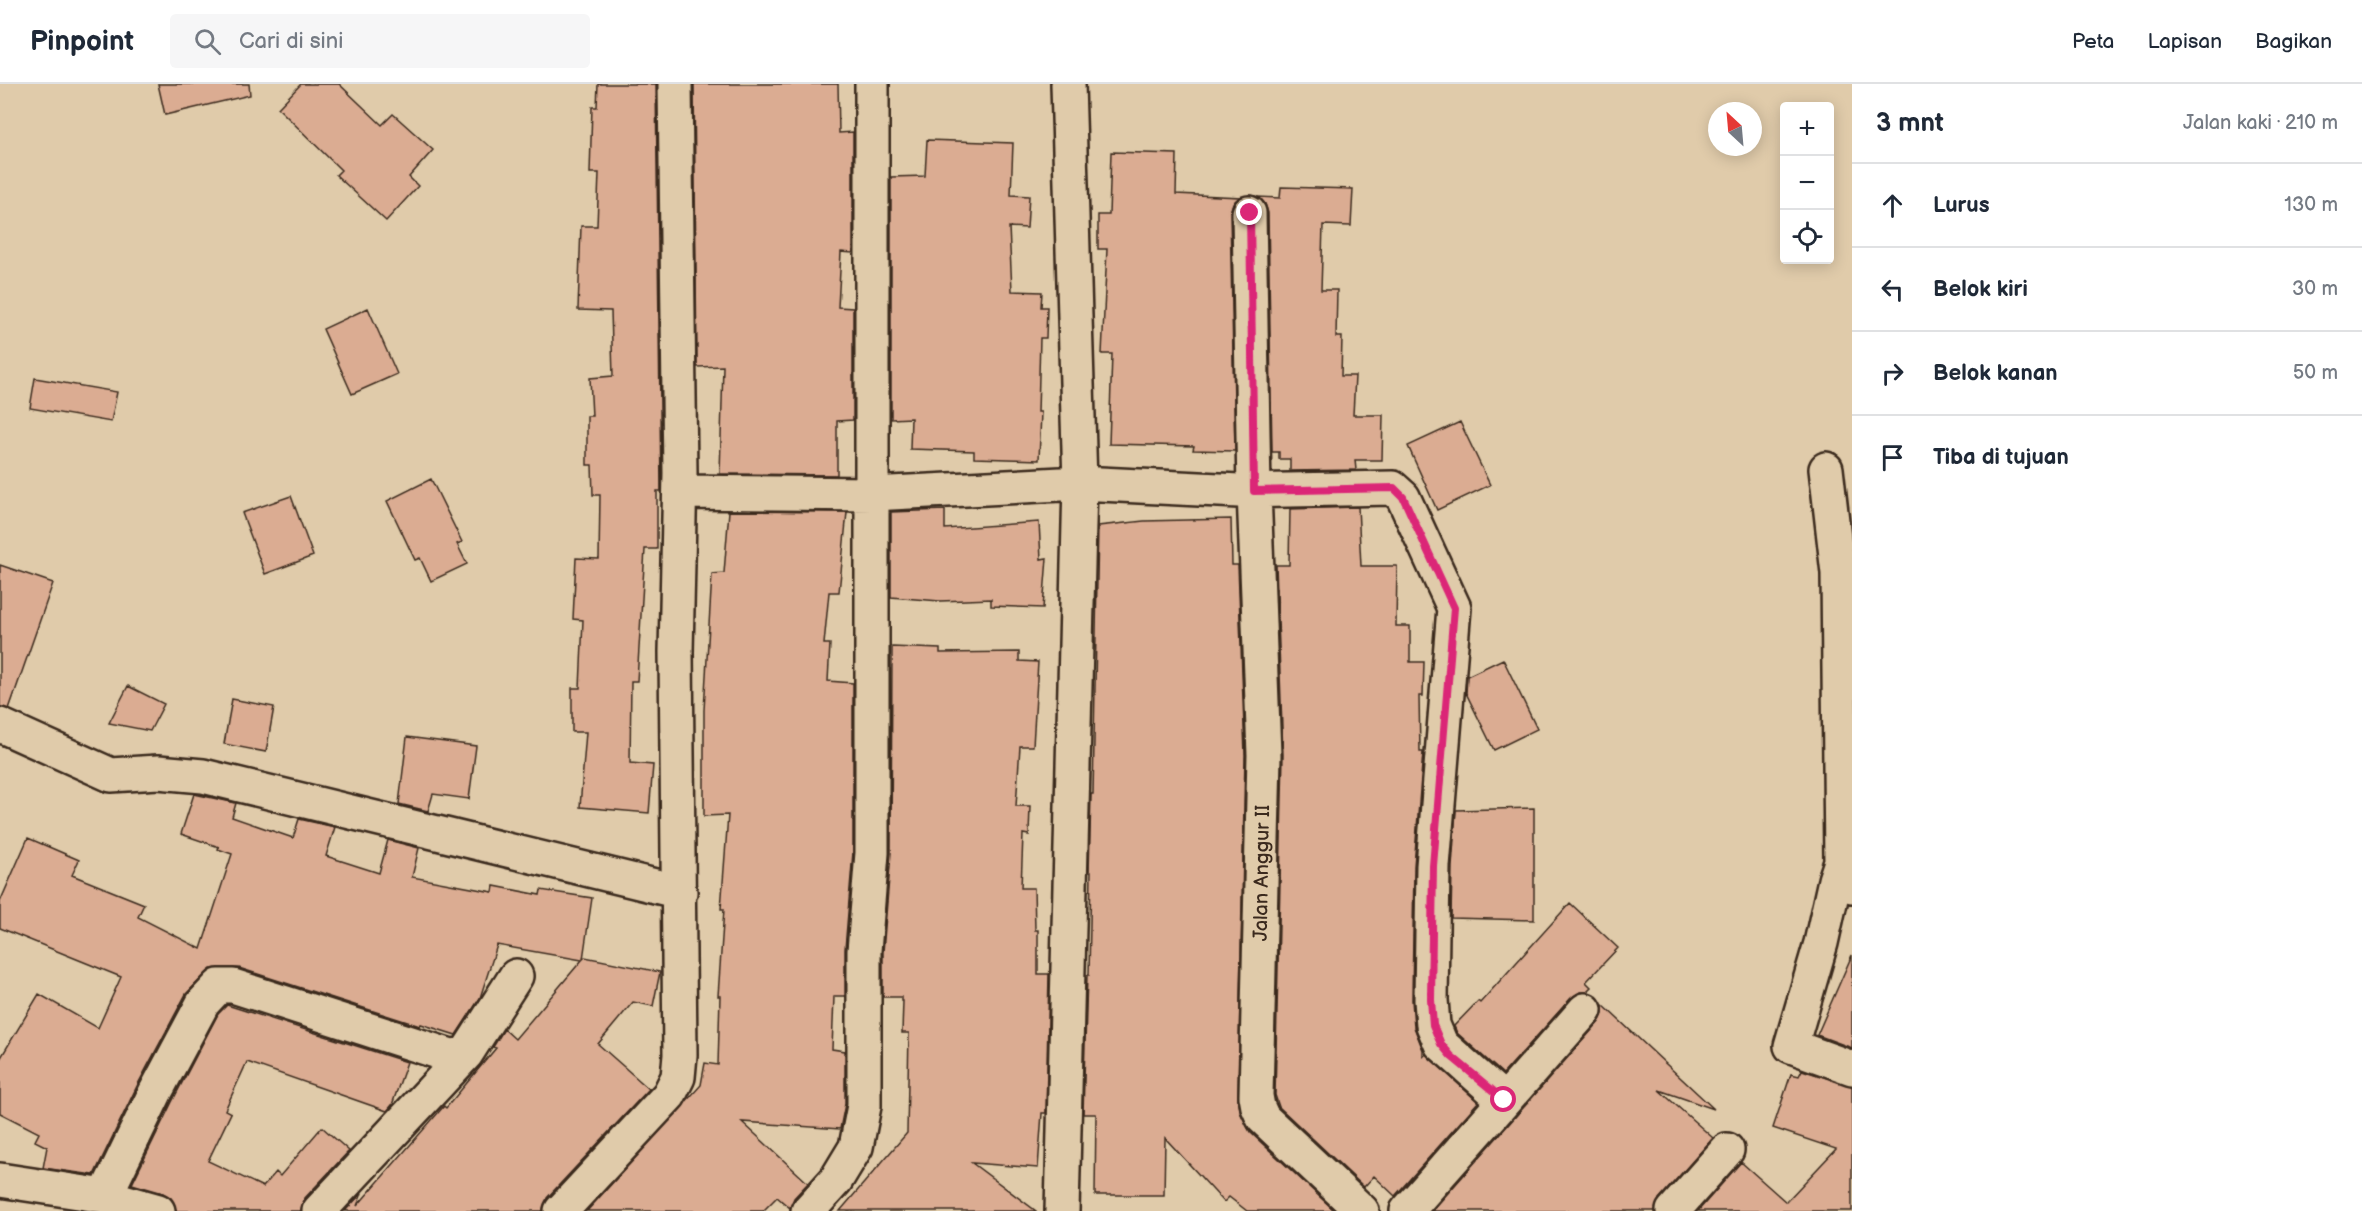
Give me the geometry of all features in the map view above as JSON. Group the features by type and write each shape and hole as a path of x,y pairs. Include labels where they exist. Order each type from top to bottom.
{"street":[{"path":"561,1211 669,1095 678,1077 680,892 676,652 680,492 675,84"},
{"path":"808,1211 836,1180 856,1148 864,1106 864,951 872,853 872,84"},
{"path":"1062,1211 1080,483 1068,84"},
{"name":"Jalan Anggur II","path":"1250,213 1254,491 1263,755 1256,1096 1263,1118 1362,1211"},
{"path":"1826,469 1838,573 1843,883 1821,943 1791,1046 1852,1068"},
{"path":"680,492 872,494 1080,483 1254,491 1394,488 1399,491 1454,608 1433,866 1431,1000 1433,1025 1441,1044 1504,1100"},
{"path":"0,725 111,775 158,772 203,777 680,892"},
{"path":"319,1211 466,1054 516,976"},
{"path":"105,1196 155,1093 203,1004 219,986 233,986 451,1056 466,1054"},
{"path":"1407,1211 1586,1010"},
{"path":"1673,1211 1727,1150"},
{"path":"0,1180 105,1196 158,1211"}],"building":[{"path":"158,84 249,84 250,95 165,115"},
{"path":"301,84 339,84 382,125 393,114 433,150 409,177 418,186 386,221 336,175 341,170 278,108"},
{"path":"598,84 656,84 661,491 657,491 657,549 645,549 637,681 631,681 630,763 653,765 649,813 580,807 586,732 572,732 572,688 580,688 583,620 573,619 576,558 599,559 600,495 593,495 592,465 587,465 587,416 592,416 590,378 613,376 611,311 578,310 581,226 597,226 599,173 590,173 592,107 597,107"},
{"path":"694,84 838,84 839,133 853,132 853,253 841,252 838,307 853,308 853,420 837,421 837,475 720,474 723,366 697,367"},
{"path":"927,140 1013,143 1011,195 1029,196 1027,228 1009,227 1012,291 1042,292 1041,307 1047,307 1046,338 1040,338 1039,460 974,458 974,451 910,449 911,418 891,419 891,177 925,176"},
{"path":"1111,152 1177,154 1176,194 1240,197 1233,203 1230,213 1235,451 1193,450 1194,446 1109,444 1112,354 1102,354 1107,249 1098,249 1098,215 1109,215"},
{"path":"1281,187 1353,189 1351,226 1323,225 1321,290 1337,290 1336,337 1342,337 1341,376 1355,376 1353,415 1383,415 1382,460 1355,460 1356,470 1290,471 1290,459 1279,459 1279,452 1272,452 1268,213 1259,197 1280,198"},
{"path":"368,308 397,374 352,394 323,329"},
{"path":"35,378 117,392 111,422 30,408"},
{"path":"1460,422 1490,485 1437,510 1408,446"},
{"path":"431,479 462,542 457,544 467,564 431,581 420,558 415,560 387,501"},
{"path":"291,496 313,556 265,574 242,513"},
{"path":"1358,507 1361,566 1397,566 1396,626 1410,626 1410,662 1424,662 1423,696 1419,696 1420,752 1423,752 1414,866 1412,1000 1414,1027 1423,1050 1423,1057 1426,1054 1478,1102 1395,1196 1374,1176 1364,1187 1279,1107 1275,1095 1283,755 1276,565 1289,565 1290,509"},
{"path":"945,510 945,529 1039,522 1041,559 1047,558 1043,608 991,606 991,599 940,601 891,597 891,512"},
{"path":"729,511 847,512 839,592 829,592 824,644 830,644 828,681 853,683 853,852 845,949 845,996 834,996 832,1049 845,1051 845,1104 840,1129 742,1122 808,1183 794,1198 790,1208 777,1197 763,1211 587,1211 701,1085 705,1063 718,1065 720,996 718,996 724,909 721,909 728,815 704,816 704,710 712,574 724,573"},
{"path":"1231,519 1232,565 1238,565 1245,755 1238,1099 1241,1114 1250,1132 1335,1211 1247,1211 1229,1197 1224,1202 1165,1138 1164,1195 1095,1195 1096,1114 1083,1114 1087,975 1089,975 1091,872 1089,872 1091,794 1093,794 1098,526 1144,521"},
{"path":"0,565 53,583 9,709 0,707"},
{"path":"892,647 940,649 940,653 1019,652 1019,661 1038,662 1033,746 1020,746 1016,806 1030,806 1029,835 1023,834 1021,888 1034,888 1035,930 1038,930 1038,974 1049,974 1046,1113 1042,1113 1038,1168 972,1163 1036,1211 840,1211 907,1133 909,1033 902,1033 903,1001 901,997 883,997 883,952 891,853"},
{"path":"1503,659 1537,729 1494,750 1466,693 1467,676"},
{"path":"128,686 164,704 150,731 109,723"},
{"path":"232,699 274,707 266,752 224,744"},
{"path":"407,737 476,746 469,799 433,794 428,811 399,804"},
{"path":"194,794 236,803 232,817 293,838 299,819 335,827 326,856 379,873 388,840 419,848 412,877 493,892 494,886 540,895 541,890 592,898 583,959 585,957 660,972 653,1006 633,1002 598,1044 649,1089 547,1198 543,1211 345,1211 362,1193 357,1206 444,1106 446,1108 496,1048 493,1047 504,1029 515,1039 582,960 497,945 480,998 456,1035 421,1024 420,1026 239,968 211,969 186,994 138,1084 94,1175 43,1168 47,1147 35,1141 39,1133 0,1113 0,1059 39,994 98,1028 121,977 0,928 0,902 28,838 79,860 72,875 144,904 138,917 201,949 232,854 181,834"},
{"path":"1534,808 1534,920 1451,918 1456,810"},
{"path":"1570,903 1618,948 1586,982 1591,987 1589,992 1580,992 1571,998 1503,1074 1457,1033 1454,1026 1478,1001 1480,1003"},
{"path":"1852,955 1852,1048 1817,1035"},
{"path":"227,1005 407,1062 392,1105 387,1111 247,1062 225,1110 231,1113 208,1161 263,1187 276,1172 280,1176 322,1127 349,1151 305,1198 301,1211 176,1211 171,1198 163,1193 132,1184 218,1014"},
{"path":"1603,1005 1714,1109 1659,1090 1713,1138 1659,1199 1655,1211 1432,1211 1599,1022 1603,1014"},
{"path":"1802,1070 1852,1086 1852,1211 1698,1211 1741,1162 1786,1202 1836,1149 1773,1128 1791,1074 1799,1076"}],"route":[{"path":"1250,213 1254,491 1394,488 1403,497 1454,608 1433,866 1431,1000 1433,1025 1441,1044 1451,1056 1504,1100"}]}
